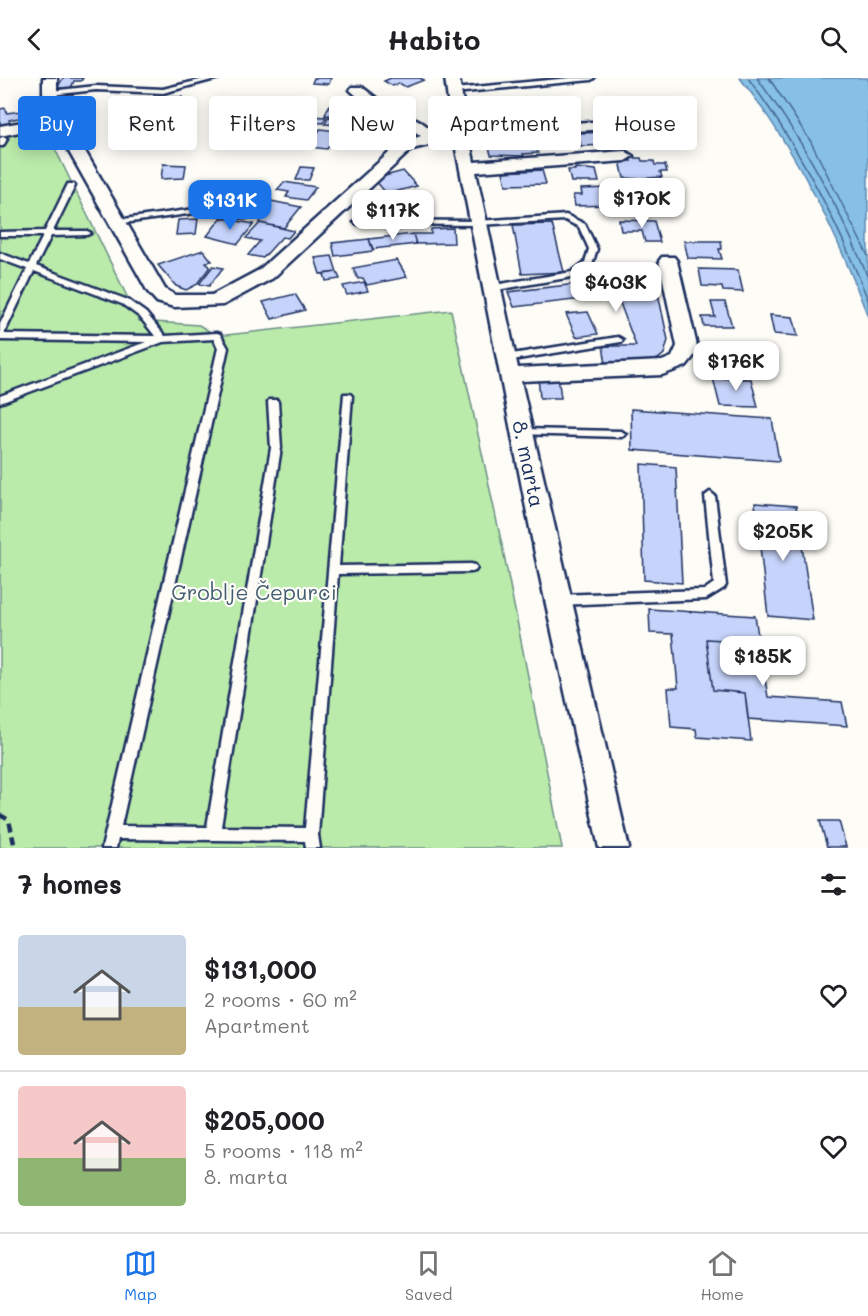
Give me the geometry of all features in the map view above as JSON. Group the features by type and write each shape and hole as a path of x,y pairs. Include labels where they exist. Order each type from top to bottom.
{"street":[{"path":"357,90 373,104 415,123 428,134"},
{"path":"1,138 18,133"},
{"path":"76,150 157,292 164,298 174,301 216,301 266,274 406,146 428,139"},
{"name":"8. marta","path":"462,150 557,600 615,848"},
{"path":"466,168 625,156"},
{"path":"508,367 662,368 676,365 685,357 687,346 668,261"}],"lane":[{"path":"50,86 163,91 216,78"},
{"path":"453,85 591,78"},
{"path":"71,186 0,335 162,339 216,336 223,348 222,361 109,848"},
{"path":"117,222 202,210 246,216"},
{"path":"358,222 478,223 566,218 582,226 593,249 589,263 575,274 491,288"},
{"path":"0,234 87,233"},
{"path":"0,256 31,270 125,302 143,315 162,339"},
{"path":"0,400 162,339"},
{"path":"508,367 618,340"},
{"path":"113,832 213,833 312,841 347,396"},
{"path":"213,833 276,448 273,402"},
{"path":"521,432 621,434"},
{"path":"557,600 706,594 720,585 710,496"},
{"path":"334,570 471,568"}],"path":[{"path":"0,815 9,820 15,848"}],"green space":[{"name":"Groblje Čepurci","path":"18,131 18,150 56,150 139,321 199,325 217,336 451,310 502,545 562,848 0,848 0,135"}],"water":[{"path":"740,78 868,78 868,317 829,223 797,163"}],"building":[{"path":"63,78 83,78 81,81 74,81 71,88 57,88"},
{"path":"314,78 331,78 329,84 312,83"},
{"path":"391,78 424,80 406,87 399,83 393,86 384,81"},
{"path":"5,108 7,113 18,111 18,118 9,120 11,124 0,126 0,109"},
{"path":"317,116 326,117 323,123 317,123"},
{"path":"320,129 329,130 327,149 317,148 317,134"},
{"path":"581,133 593,133 593,146 581,146"},
{"path":"490,150 537,150 538,153 523,154 524,156 491,155"},
{"path":"630,158 641,158 642,161 654,161 655,165 665,165 667,172 660,172 662,177 624,178 620,161 631,161"},
{"path":"163,164 186,165 184,178 161,179"},
{"path":"301,167 314,168 309,180 296,180"},
{"path":"575,168 596,170 599,182 571,182 568,170 575,170"},
{"path":"542,170 546,184 506,185 503,172"},
{"path":"403,171 417,186 387,194 374,179"},
{"path":"284,182 316,187 306,200 286,197 289,192 277,190"},
{"path":"609,188 613,205 575,206 573,195 582,195 581,189"},
{"path":"233,196 268,199 262,211 227,207"},
{"path":"271,201 301,207 284,228 260,223 261,219 256,218"},
{"path":"221,218 254,224 238,244 207,236"},
{"path":"198,219 196,234 176,235 178,220"},
{"path":"619,220 654,221 660,242 645,242 642,231 621,231"},
{"path":"260,223 294,231 288,238 282,237 263,258 248,255 260,241 246,238"},
{"path":"552,224 564,272 522,274 513,225"},
{"path":"453,228 454,243 416,244 413,234 431,234 431,229"},
{"path":"413,234 416,244 373,249 369,239"},
{"path":"369,239 373,251 335,256 332,243"},
{"path":"684,241 721,241 722,249 719,249 722,259 688,258"},
{"path":"203,250 212,261 206,262 210,267 196,285 186,290 176,286 158,265"},
{"path":"332,256 337,272 320,274 315,258"},
{"path":"397,260 407,277 367,285 363,278 358,279 353,268"},
{"path":"213,266 223,268 209,286 199,284"},
{"path":"699,269 738,270 743,292 723,291 722,287 702,286"},
{"path":"337,272 340,279 326,281 324,274"},
{"path":"654,275 668,340 664,354 645,364 606,364 603,346 636,346 617,295 514,307 508,292"},
{"path":"364,282 368,291 347,295 343,286"},
{"path":"295,294 305,310 272,319 263,302"},
{"path":"711,302 725,302 732,326 704,326 702,317 715,317"},
{"path":"588,312 598,334 576,337 566,314"},
{"path":"770,315 793,317 798,336 774,334"},
{"path":"706,351 745,352 751,375 710,373"},
{"path":"538,376 558,376 561,398 540,398"},
{"path":"713,378 751,379 758,407 720,406"},
{"path":"631,409 772,419 779,461 632,450"},
{"path":"641,464 676,467 682,583 644,580"},
{"path":"755,503 796,506 813,620 768,616"},
{"path":"649,609 755,616 759,642 706,639 713,690 745,693 751,741 697,737 696,729 671,727 668,688 678,688 673,634 650,633"},
{"path":"706,639 759,642 768,697 842,702 847,726 748,719 745,693 713,690"},
{"path":"820,821 839,821 846,847 827,847"}]}
